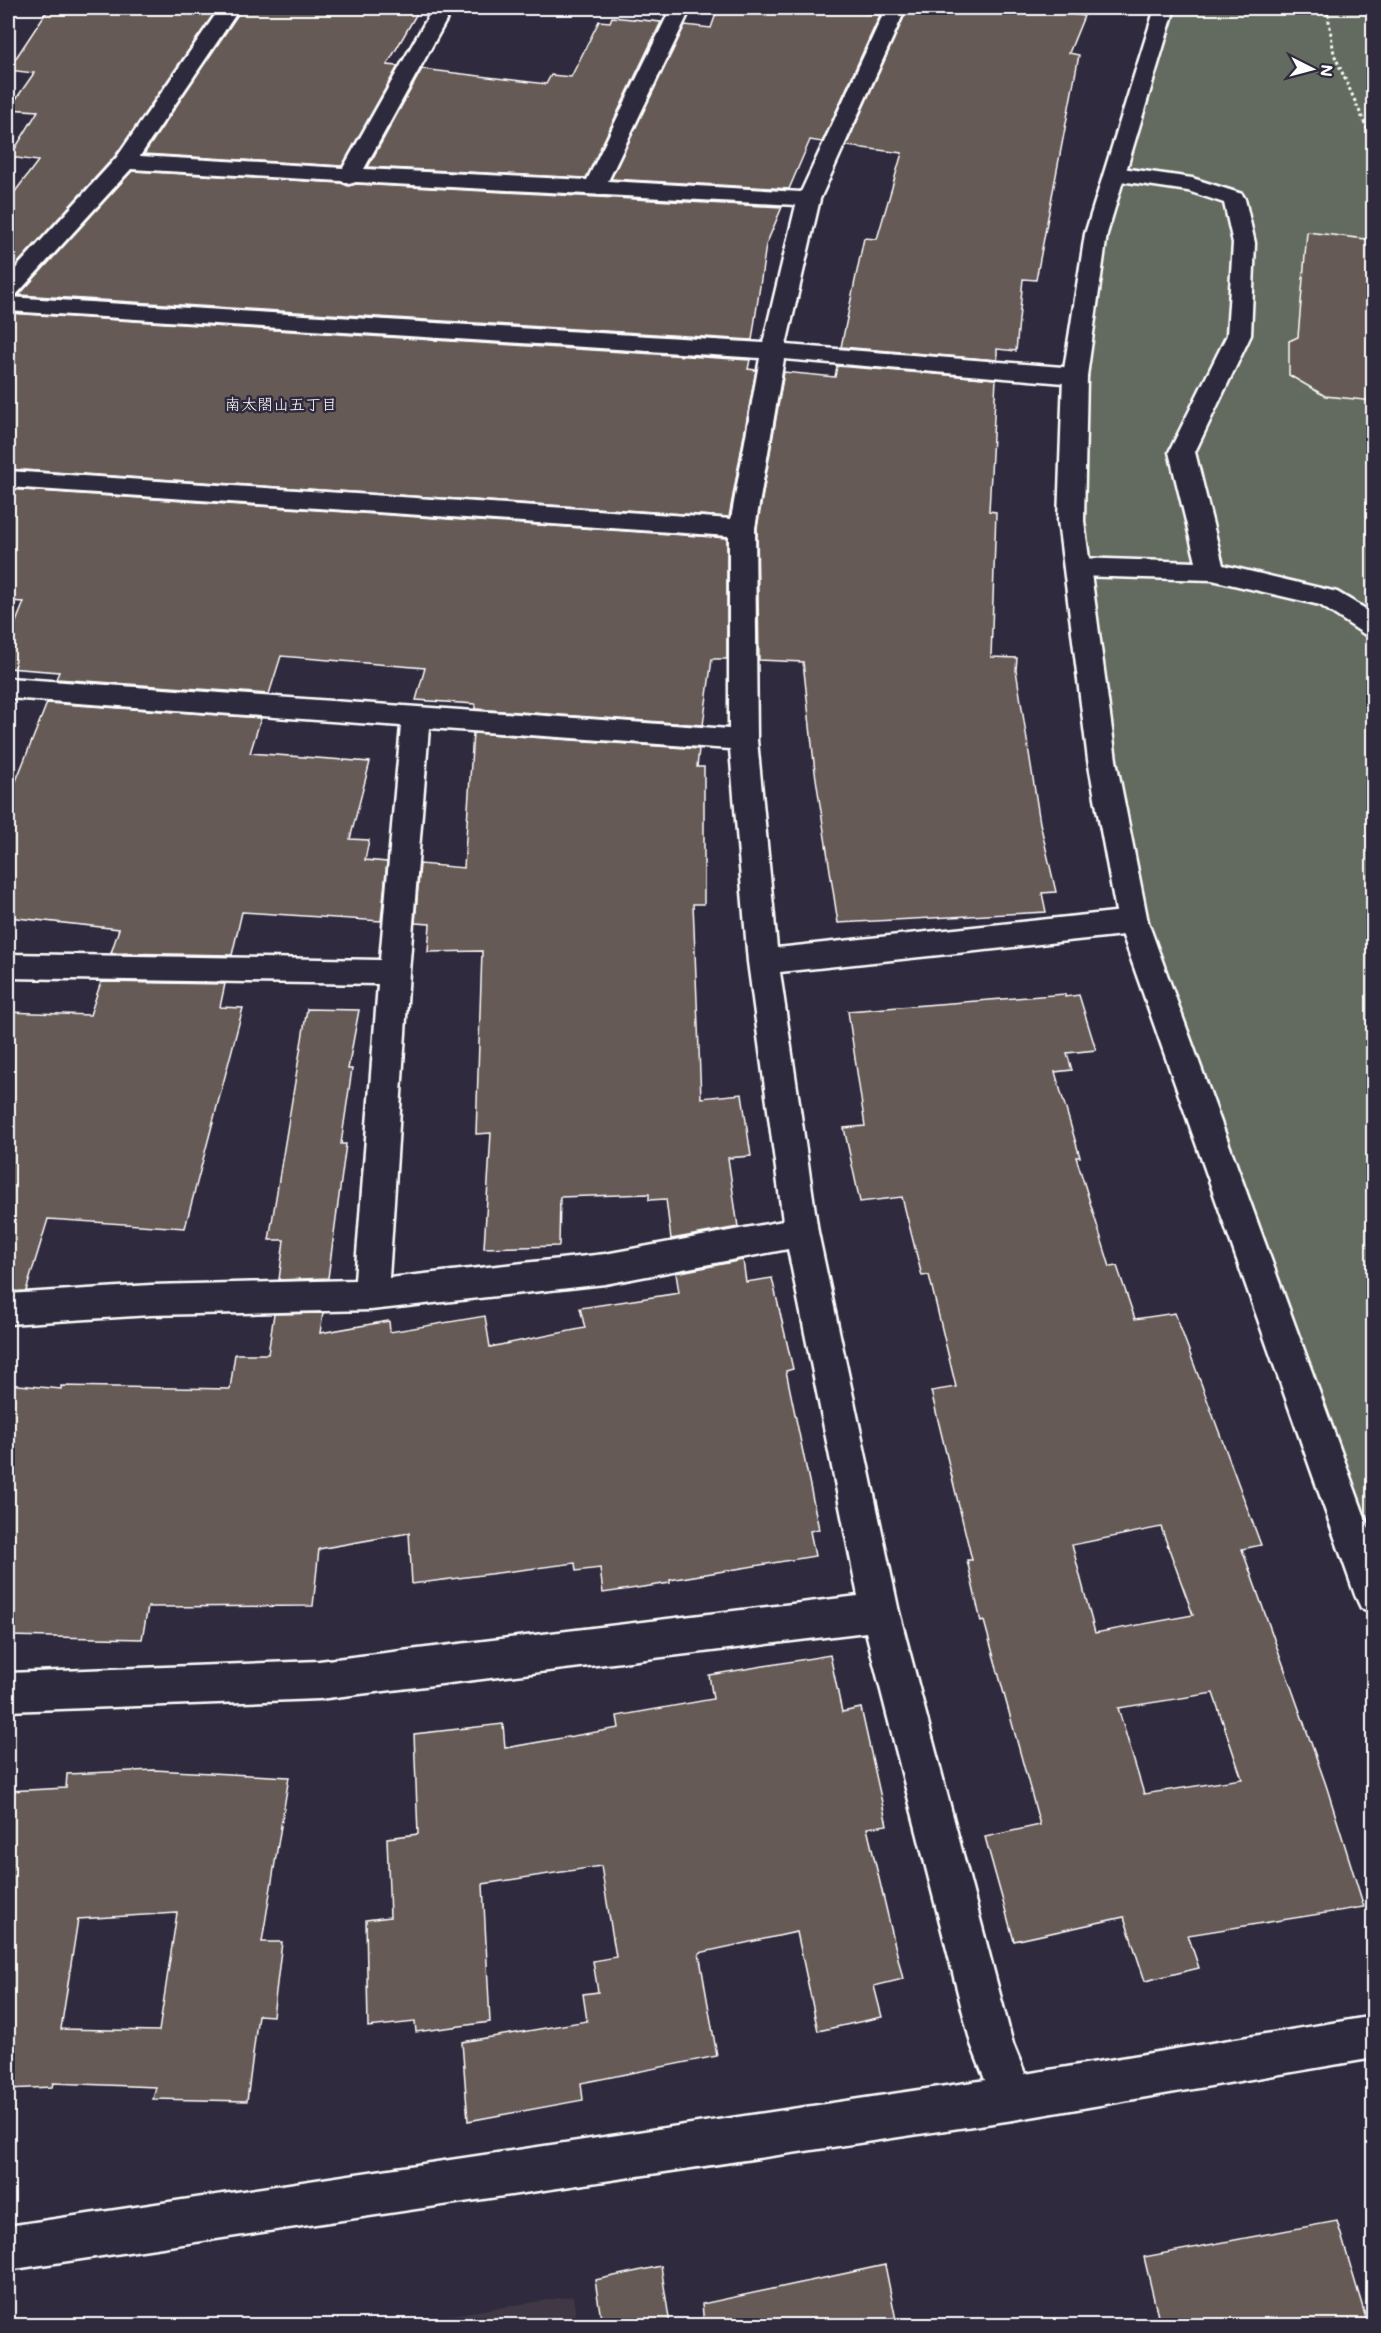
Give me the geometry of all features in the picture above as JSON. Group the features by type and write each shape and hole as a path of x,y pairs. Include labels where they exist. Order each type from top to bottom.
{"street":[{"path":"8,290 125,162 230,8"},
{"path":"350,177 443,8"},
{"path":"595,186 681,8"},
{"path":"896,8 809,199 773,351 742,528 742,740 763,962 801,1232 880,1612 992,2044 1013,2098"},
{"path":"1165,8 1096,234 1075,376 1071,521 1102,760 1133,922 1374,1595"},
{"path":"125,162 350,177 595,186 809,199"},
{"path":"1114,174 1192,185 1234,199 1237,210 1244,243 1239,335 1182,452 1212,571"},
{"path":"8,304 773,351 1075,376"},
{"path":"8,479 742,528"},
{"path":"1077,567 1212,571 1328,598 1374,627"},
{"path":"8,688 416,719 742,740"},
{"path":"371,1295 394,972 416,719"},
{"path":"763,962 1133,922"},
{"path":"8,966 394,972"},
{"path":"8,1308 151,1300 371,1295 605,1269 801,1232"},
{"path":"8,1692 319,1680 880,1612"},
{"path":"8,2248 1013,2098 1374,2037"}],"path":[{"path":"1327,8 1334,54 1374,144"}],"shaded area":[{"path":"573,2296 577,2325 388,2325"}],"green space":[{"path":"1164,8 1373,8 1373,1589 1130,914 1066,513 1091,229"}],"building":[{"path":"49,8 218,8 115,156 8,274 8,201 38,161 10,157 38,111 9,109 34,73 8,70"},
{"path":"242,8 420,8 387,65 398,66 342,166 144,154"},
{"path":"718,8 827,8 880,15 822,142 810,140 789,189 611,179 685,25 711,28"},
{"path":"908,8 1032,8 1084,16 1069,53 1079,55 1036,280 1023,279 1016,351 997,349 997,360 841,347 864,238 877,239 902,153 846,146"},
{"path":"612,17 661,22 586,178 368,167 422,69 546,84 551,75 571,77 599,21 610,22"},
{"path":"132,171 341,183 348,186 356,184 782,207 766,245 752,340 19,295"},
{"path":"1307,232 1374,240 1374,401 1325,396 1289,375 1289,341 1298,337"},
{"path":"8,313 750,360 748,369 756,370 729,517 8,469"},
{"path":"837,366 996,379 989,511 996,512 991,657 1017,658 1016,670 1040,823 1056,892 1042,893 1046,912 838,923 815,772 803,662 759,660 757,528 784,372 835,377"},
{"path":"8,489 727,538 727,659 712,659 703,725 475,709 475,704 416,700 425,668 281,656 269,694 56,679 59,672 8,668 8,642 24,602 8,601"},
{"path":"47,703 261,718 250,753 370,762 350,839 369,840 365,860 387,862 381,921 242,912 232,955 111,953 119,929 8,917 8,801"},
{"path":"473,733 699,749 697,767 704,767 704,904 693,904 701,1098 742,1094 751,1156 728,1158 738,1227 671,1239 666,1199 649,1200 649,1194 560,1197 559,1246 484,1248 491,1133 476,1134 482,951 428,952 430,924 415,923 420,864 464,868"},
{"path":"101,982 225,984 220,1007 243,1008 185,1228 48,1219 26,1291 8,1292 8,1012 90,1015"},
{"path":"1065,994 1065,997 1079,995 1096,1050 1067,1053 1072,1070 1055,1072 1080,1157 1076,1157 1110,1267 1117,1266 1135,1319 1175,1313 1261,1545 1242,1549 1326,1785 1364,1907 1188,1935 1199,1968 1145,1981 1124,1917 1014,1941 985,1837 1040,1825 984,1621 981,1622 967,1560 972,1560 931,1391 956,1387 929,1275 922,1276 902,1197 860,1202 844,1128 865,1126 848,1011","holes":["1161,1527 1193,1615 1095,1633 1072,1545","1213,1693 1242,1779 1144,1794 1118,1708"]},
{"path":"307,1009 359,1010 348,1069 352,1069 341,1144 346,1144 328,1278 279,1280 284,1240 269,1240"},
{"path":"743,1260 746,1282 772,1278 793,1369 786,1371 819,1529 810,1531 815,1556 603,1593 600,1568 576,1571 575,1563 412,1584 409,1533 319,1549 313,1606 148,1607 142,1639 8,1636 8,1384 61,1389 61,1386 230,1389 235,1354 268,1354 274,1314 323,1313 320,1333 389,1321 390,1332 485,1316 490,1347 585,1328 580,1308 679,1293 676,1273"},
{"path":"830,1655 842,1712 861,1708 887,1825 867,1828 903,1979 874,1986 882,2017 818,2031 797,1932 699,1953 717,2056 581,2083 583,2100 468,2121 462,2042 587,2021 583,1994 598,1992 593,1961 616,1957 601,1866 483,1884 490,2022 416,2032 415,2022 368,2027 366,1920 390,1917 387,1838 418,1834 414,1734 503,1724 505,1748 619,1728 617,1716 713,1699 709,1675"},
{"path":"154,1770 289,1777 262,1942 282,1942 273,2016 258,2015 247,2101 153,2099 156,2087 53,2083 52,2087 8,2089 8,1791 66,1788 67,1774","holes":["177,1913 159,2031 61,2029 78,1919"]},
{"path":"1337,2221 1368,2325 1160,2325 1144,2257"},
{"path":"885,2265 897,2325 704,2325 702,2304"},
{"path":"661,2266 670,2325 602,2325 595,2280"}],"district":[{"name":"南太閤山五丁目","path":"281,403"}]}
